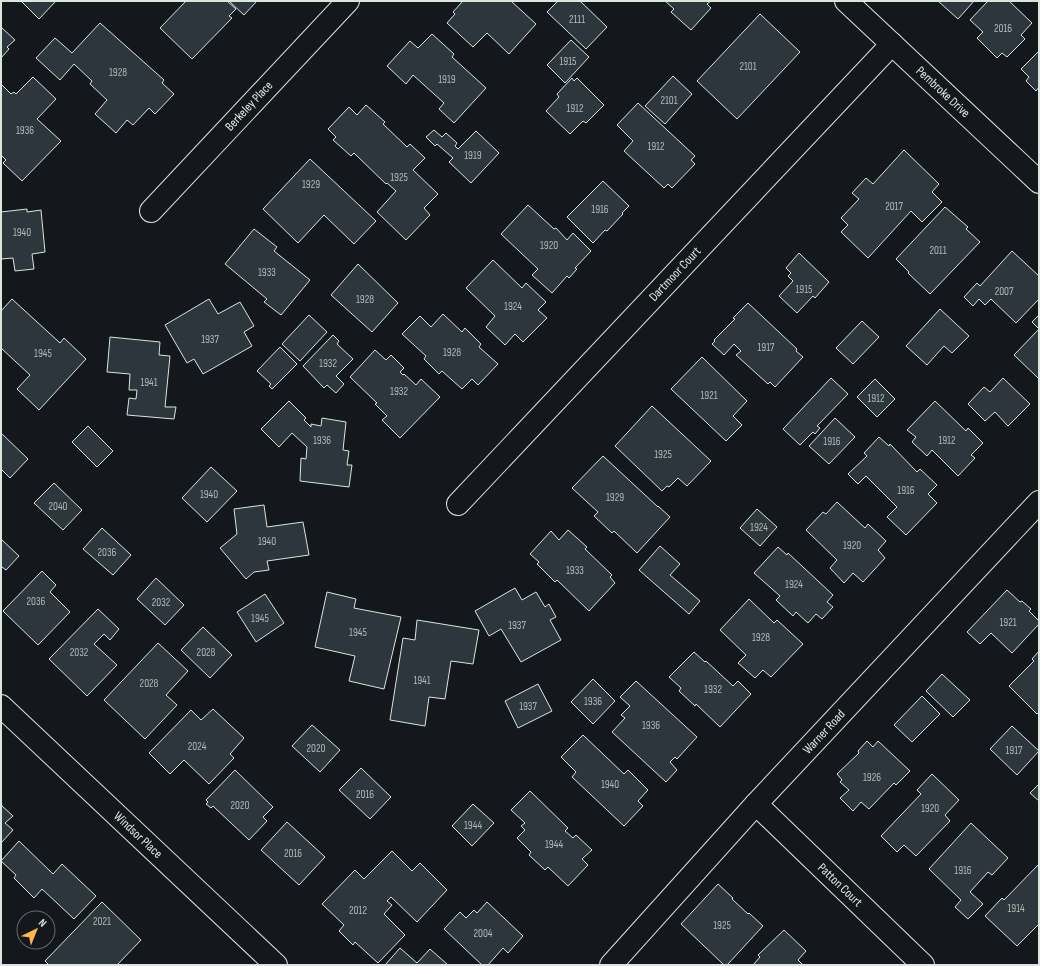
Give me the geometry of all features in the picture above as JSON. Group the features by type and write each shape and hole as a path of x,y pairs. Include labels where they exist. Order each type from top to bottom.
{"street":[{"name":"Berkeley Place","path":"151,211 348,1"},
{"name":"Pembroke Drive","path":"846,1 1039,182"},
{"name":"Dartmoor Court","path":"458,504 892,44"},
{"name":"Warner Road","path":"611,965 756,804 1036,512"},
{"name":"Windsor Place","path":"1,706 276,965"},
{"name":"Patton Court","path":"756,804 923,965"}],"building":[{"path":"21,1 56,1 39,19"},
{"path":"186,1 227,1 236,9 229,16 232,18 192,59 160,28"},
{"path":"229,1 257,1 244,15"},
{"path":"463,1 511,1 536,24 509,54 487,33 473,47 447,23 455,14 453,12"},
{"path":"558,1 580,1 607,27 586,49 547,12"},
{"path":"665,1 711,1 707,4 711,8 691,30 671,12 674,9"},
{"path":"938,1 974,1 958,19"},
{"path":"988,1 1009,1 1032,23 1021,35 1025,39 1007,57 1002,53 997,58 977,38 983,32 970,20"},
{"path":"760,14 800,52 737,119 697,81"},
{"path":"100,23 164,80 162,83 174,94 155,114 149,108 133,125 127,120 116,133 95,114 107,100 90,84 92,81 74,64 60,80 36,58 55,38 72,53"},
{"path":"1,27 15,40 7,47 9,49 1,58"},
{"path":"432,34 454,54 452,57 486,88 454,123 439,109 444,103 413,75 406,84 387,66 410,41 418,48"},
{"path":"571,40 589,57 565,83 547,65"},
{"path":"1039,51 1039,87 1036,91 1026,81 1029,77 1021,69"},
{"path":"673,76 692,94 665,124 645,106"},
{"path":"33,77 56,99 37,119 61,141 22,181 3,163 6,160 1,155 1,84 11,94 14,92 16,94"},
{"path":"572,78 574,81 577,78 604,105 586,123 583,121 570,134 546,111 559,97 557,94"},
{"path":"638,103 695,156 691,160 695,164 672,188 668,184 664,188 624,151 633,141 617,125"},
{"path":"366,105 385,122 383,124 407,147 410,144 425,158 413,170 438,194 424,208 430,215 406,240 377,212 396,191 387,183 386,184 354,153 351,156 333,140 336,137 328,129 349,107 357,115"},
{"path":"434,130 442,137 446,133 457,143 455,146 458,149 476,131 499,153 471,183 449,162 453,158 437,144 435,146 426,137"},
{"path":"904,150 939,184 932,192 942,202 922,222 911,211 868,258 841,232 848,225 841,218 859,199 852,193 866,178 873,184"},
{"path":"310,159 376,221 354,244 324,215 298,243 263,209"},
{"path":"603,181 629,206 607,231 605,230 593,243 567,217"},
{"path":"528,205 554,229 556,228 567,240 573,233 591,251 575,268 577,269 569,278 567,276 552,293 532,275 538,269 501,234"},
{"path":"945,207 968,227 966,229 980,242 930,294 896,259"},
{"path":"27,209 27,212 41,210 45,252 32,254 34,269 15,271 13,258 1,259 1,212"},
{"path":"254,229 277,247 274,251 310,280 281,315 264,302 267,299 225,264"},
{"path":"1012,251 1039,276 1039,299 1016,323 991,299 985,305 979,299 973,306 964,297 977,283 980,286"},
{"path":"799,253 829,282 815,298 813,296 797,313 779,296 793,281 788,276 791,273 786,268"},
{"path":"493,260 522,288 526,283 546,302 538,310 547,318 523,342 515,334 505,345 486,327 495,316 466,288"},
{"path":"358,264 398,303 372,332 331,295"},
{"path":"12,299 60,343 64,338 86,359 39,410 17,389 30,375 1,348 1,311"},
{"path":"209,299 218,314 240,302 254,326 244,332 252,346 203,374 194,359 187,363 165,325"},
{"path":"748,303 797,349 796,351 803,357 775,387 770,382 768,384 736,355 741,351 734,344 724,355 712,344 715,341 714,340 735,319 733,318"},
{"path":"940,309 969,336 952,353 944,346 927,365 906,346"},
{"path":"443,314 462,332 465,328 481,344 479,347 498,364 478,385 472,379 462,389 442,371 439,374 424,359 426,356 402,334 420,316 431,327"},
{"path":"309,315 327,332 300,361 282,344"},
{"path":"1039,315 1039,329 1032,322"},
{"path":"862,321 879,337 853,364 836,348"},
{"path":"1039,329 1039,376 1038,378 1014,355"},
{"path":"333,335 339,341 337,344 353,359 336,376 344,384 336,393 327,385 324,388 303,366"},
{"path":"110,337 160,342 159,355 170,356 165,407 176,407 174,419 127,415 129,398 136,399 137,390 129,390 130,374 107,372"},
{"path":"280,347 297,364 272,389 269,386 271,384 257,371"},
{"path":"375,350 386,360 391,355 404,368 400,372 403,375 404,374 416,385 421,379 440,397 400,438 382,420 387,416 375,404 377,403 350,377"},
{"path":"702,357 747,401 733,416 742,425 726,441 671,389"},
{"path":"831,378 848,394 817,426 820,428 815,434 813,432 800,445 783,429"},
{"path":"1003,378 1030,404 1008,426 995,412 985,421 968,404 984,387 990,392"},
{"path":"875,379 895,399 877,417 857,397"},
{"path":"289,401 306,418 304,420 311,427 311,424 321,426 322,418 346,422 343,450 349,451 347,465 352,465 349,487 300,481 301,458 306,459 307,447 292,433 279,447 261,429"},
{"path":"935,401 966,431 968,428 983,443 971,455 975,458 958,476 932,450 927,456 912,442 916,437 907,430"},
{"path":"652,406 711,461 687,486 678,478 669,487 667,486 662,491 615,446"},
{"path":"835,418 855,437 829,464 809,446"},
{"path":"88,426 113,451 97,467 72,442"},
{"path":"1,433 28,459 10,478 1,469"},
{"path":"879,437 889,446 890,444 917,472 920,469 937,485 928,494 937,503 906,535 887,517 897,507 866,476 858,484 848,474 867,456 864,453"},
{"path":"603,456 670,517 637,553 614,531 612,533 594,516 598,512 572,488"},
{"path":"211,467 237,491 207,522 182,498"},
{"path":"54,483 82,510 63,530 34,503"},
{"path":"837,502 865,528 868,524 886,541 878,550 885,558 863,582 853,573 844,583 830,568 837,560 806,530 823,512 826,514"},
{"path":"264,505 267,527 303,522 309,555 267,561 269,570 254,572 246,579 220,548 237,534 234,509"},
{"path":"757,509 777,527 760,546 740,528"},
{"path":"102,528 131,555 113,575 83,549"},
{"path":"568,530 587,547 585,549 612,575 610,577 615,583 589,611 557,580 555,582 537,564 539,562 530,554 551,531 559,540"},
{"path":"1,539 19,556 6,570 2,567 1,568"},
{"path":"660,546 680,564 670,575 700,601 689,614 639,570"},
{"path":"778,547 787,555 788,553 833,595 827,602 833,607 822,619 816,614 808,623 796,612 793,616 776,600 780,596 754,573"},
{"path":"42,571 56,585 50,592 70,612 38,645 3,611"},
{"path":"156,578 184,605 165,625 137,599"},
{"path":"515,588 522,600 536,592 545,607 549,604 556,617 550,620 561,640 521,662 501,629 489,636 475,611"},
{"path":"1007,590 1020,602 1022,601 1031,609 1029,611 1039,621 1039,624 1012,653 991,633 980,644 967,632"},
{"path":"327,592 356,599 354,608 401,617 384,689 349,681 355,656 315,647"},
{"path":"265,594 284,623 256,642 237,612"},
{"path":"749,599 774,623 777,620 803,644 771,677 763,670 755,678 738,663 746,655 720,630"},
{"path":"98,609 119,629 110,640 104,634 94,644 117,665 87,696 49,659"},
{"path":"417,620 479,630 473,664 451,661 445,699 429,697 425,726 390,720 403,638 415,640"},
{"path":"203,627 232,655 210,678 181,650"},
{"path":"158,643 188,671 166,695 177,705 145,739 104,700"},
{"path":"1039,651 1039,712 1037,714 1009,686 1034,661 1032,659"},
{"path":"694,652 733,686 738,681 751,694 720,727 696,704 695,706 679,691 681,688 669,677"},
{"path":"942,674 970,700 953,717 926,691"},
{"path":"593,679 615,701 593,724 571,702"},
{"path":"636,681 697,737 677,759 675,757 670,762 677,770 666,782 612,732 625,718 621,715 630,706 620,697"},
{"path":"538,684 552,711 518,728 505,701"},
{"path":"922,696 940,714 912,742 894,725"},
{"path":"213,709 244,738 230,754 234,758 209,784 184,760 170,774 149,753 191,710 201,720"},
{"path":"312,725 340,750 320,772 292,746"},
{"path":"1012,726 1039,751 1017,775 990,749"},
{"path":"583,735 624,774 628,770 648,790 638,801 643,806 624,826 572,777 576,772 561,757"},
{"path":"867,741 873,747 878,741 910,771 896,785 894,783 869,809 861,802 853,811 840,798 849,790 840,782 842,780 837,774 859,753 858,751"},
{"path":"361,768 391,797 370,819 339,790"},
{"path":"235,770 273,807 263,817 267,821 249,840 213,806 211,808 206,804 208,802 206,800"},
{"path":"932,774 959,800 945,815 950,821 916,856 904,845 897,852 881,836 921,794 917,790"},
{"path":"1039,784 1039,801 1030,793"},
{"path":"530,791 568,828 565,831 573,838 576,835 592,850 582,859 588,865 568,886 548,867 545,870 529,855 531,852 517,838 525,830 521,826 525,823 511,810"},
{"path":"473,804 494,823 472,846 452,826"},
{"path":"1,805 13,816 5,823 13,830 1,843"},
{"path":"287,822 325,857 299,885 261,850"},
{"path":"971,823 1008,858 992,875 988,872 970,892 983,904 968,919 955,907 961,900 929,869"},
{"path":"19,841 53,874 62,864 96,896 74,919 42,889 34,898 14,878 16,875 1,861"},
{"path":"392,851 412,871 420,863 447,890 417,922 391,897 387,901 392,905 384,914 405,935 378,963 355,942 353,945 339,931 344,925 322,904 355,870 364,879"},
{"path":"1039,864 1039,926 1038,925 1017,946 985,916 1002,898 1004,900"},
{"path":"718,884 748,914 749,913 763,926 727,965 724,965 681,924"},
{"path":"102,902 141,940 117,965 49,965 45,961"},
{"path":"487,902 523,936 508,953 503,948 488,965 482,965 444,929 460,912 466,918 474,910 477,913"},
{"path":"784,930 806,951 798,960 803,965 753,965 760,957 758,955"},
{"path":"400,948 417,963 430,949 448,965 385,965"}]}
